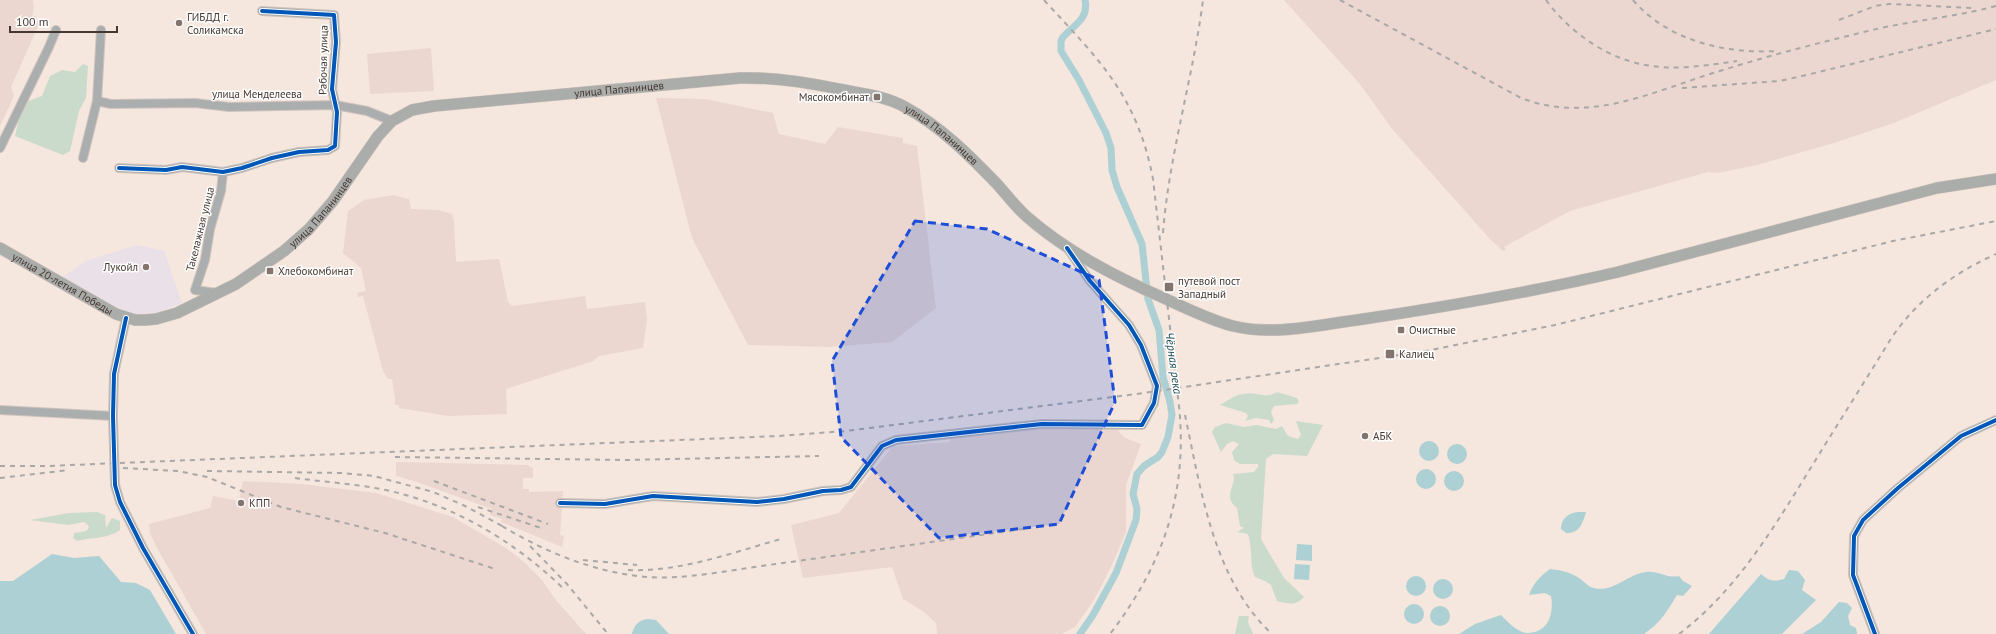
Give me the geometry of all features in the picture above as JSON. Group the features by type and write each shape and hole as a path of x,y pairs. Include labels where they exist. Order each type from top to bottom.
{"main road":[{"name":"улица Папанинцев","path":"126,318 135,320 156,319 186,309 219,293 263,267 309,229 333,202 378,136 392,121 412,110 434,106 699,80 757,78 806,82 889,100 904,106 942,130 996,184 1023,214 1067,248 1130,283 1197,313 1234,326 1258,329 1295,328 1410,312 1585,280 1936,188 1996,179"},
{"name":"улица 20-летия Победы","path":"0,248 106,310 126,318"}],"street":[{"name":"Рабочая улица","path":"262,11 334,15 336,42 332,88 335,104"},
{"path":"0,148 56,30"},
{"path":"83,158 96,101 100,30"},
{"name":"улица Менделеева","path":"96,101 111,104 195,103 229,107 335,104 368,111 392,121"},
{"name":"Такелажная улица","path":"119,168 166,170 182,167 223,172 299,152 328,150 335,146 338,112 335,104"},
{"name":"Такелажная улица","path":"219,293 195,290 205,260 210,229 221,191 223,172"},
{"path":"560,503 605,504 653,496 741,501 771,501 823,491 841,490 851,487 877,451 888,442 896,440 1055,423 1142,425 1154,403 1157,386 1141,346 1129,325 1090,281 1067,248"},
{"path":"126,318 114,374 113,416 115,485 120,502 143,548 193,634"},
{"path":"0,410 113,416"},
{"path":"1875,634 1852,575 1854,536 1863,520 1898,488 1961,436 1996,420"}],"highlighted area":[{"path":"915,221 987,229 1099,280 1115,402 1059,524 939,538 841,437 832,361"}],"shaded area":[{"path":"0,0 33,0 34,9 32,15 36,17 35,20 40,22 11,87 14,96 0,126"},
{"path":"1284,0 1996,0 1996,80 1894,123 1834,143 1757,165 1718,173 1708,172 1570,211 1504,247 1506,250 1503,251 1490,239 1393,130 1359,83"},
{"path":"431,48 434,91 370,94 367,54"},
{"path":"656,98 705,99 773,113 779,134 825,144 838,127 903,138 903,143 917,146 936,308 892,342 828,347 748,345 692,238"},
{"path":"393,195 409,199 411,209 439,210 452,214 454,221 456,262 499,259 508,302 512,306 585,296 587,309 645,302 647,320 643,348 599,356 593,361 506,389 507,414 448,416 399,408 399,405 395,405 392,379 388,379 383,371 363,296 358,297 357,293 366,291 361,268 343,253 348,211 364,200"},
{"path":"136,245 164,251 182,303 154,314 132,315 61,278 86,261"},
{"path":"1116,427 1125,438 1141,444 1126,485 1126,532 1111,567 1094,600 1075,627 1062,634 937,634 936,623 924,612 903,599 892,567 803,578 791,525 839,513 893,446 950,442 950,438 1041,428"},
{"path":"396,462 527,465 533,468 533,478 523,478 523,489 529,489 529,492 563,491 560,535 564,536 562,547 501,522 502,519 490,515 492,509 396,476"},
{"path":"243,481 302,484 376,493 453,517 506,548 523,561 542,580 555,599 586,634 206,634 156,546 150,533 149,524 210,508 213,496 239,501"}],"green space":[{"path":"83,64 88,66 86,98 79,111 70,151 63,155 15,136 19,119 28,101 42,96 50,76 62,70 75,72"},
{"path":"1277,392 1297,398 1299,402 1297,404 1274,406 1271,412 1274,420 1271,424 1269,420 1256,418 1245,421 1248,416 1246,413 1220,405 1234,397 1248,393 1268,395"},
{"path":"1296,421 1323,425 1307,456 1273,454 1266,459 1261,539 1284,578 1304,597 1298,602 1288,603 1277,601 1271,585 1255,577 1252,567 1248,534 1237,532 1244,528 1240,526 1237,508 1230,499 1234,478 1233,474 1254,472 1258,467 1258,464 1240,464 1234,460 1232,452 1239,444 1233,441 1227,444 1221,452 1212,432 1215,427 1226,423 1244,427 1257,425 1276,429 1282,426 1288,436 1298,439 1301,435"},
{"path":"97,512 105,515 106,528 112,518 120,521 120,530 110,535 77,541 73,538 74,533 86,531 89,528 84,522 68,525 30,520 69,513"},
{"path":"1239,616 1249,616 1248,622 1253,634 1235,634"}],"water":[{"path":"1429,441 1436,444 1439,451 1436,458 1429,461 1422,458 1419,451 1422,444"},
{"path":"1457,444 1464,447 1467,454 1464,461 1457,464 1450,461 1447,454 1450,447"},
{"path":"1426,469 1433,472 1436,479 1433,486 1426,489 1419,486 1416,479 1419,472"},
{"path":"1454,471 1461,474 1464,481 1461,488 1454,491 1447,488 1444,481 1447,474"},
{"path":"1578,512 1586,512 1582,524 1574,532 1566,533 1561,529 1562,522 1569,515"},
{"path":"1297,544 1312,545 1312,561 1296,560"},
{"path":"52,554 74,558 99,556 121,582 136,583 150,590 176,634 0,634 0,581 13,581"},
{"path":"1295,564 1310,565 1309,580 1294,579"},
{"path":"1550,569 1572,574 1590,586 1601,589 1614,586 1639,573 1646,572 1655,572 1675,577 1679,576 1683,581 1692,586 1683,596 1677,595 1663,617 1644,634 1459,634 1475,624 1501,615 1512,626 1522,632 1526,633 1540,630 1548,621 1552,609 1551,596 1545,593 1529,595 1537,580"},
{"path":"1789,570 1798,571 1805,580 1802,590 1816,600 1782,634 1709,634 1761,574 1771,580 1784,579"},
{"path":"1416,576 1423,579 1426,586 1423,593 1416,596 1409,593 1406,586 1409,579"},
{"path":"1443,579 1450,582 1453,589 1450,596 1443,599 1436,596 1433,589 1436,582"},
{"path":"1839,602 1847,603 1852,608 1848,616 1850,625 1856,628 1857,634 1802,634 1821,622"},
{"path":"1414,604 1421,607 1424,614 1421,621 1414,624 1407,621 1404,614 1407,607"},
{"path":"1440,606 1447,609 1450,616 1447,623 1440,626 1433,623 1430,616 1433,609"},
{"path":"642,620 656,620 669,634 632,634 637,624"}],"waterway":[{"name":"Чёрная река","path":"1080,634 1093,615 1116,573 1136,520 1137,509 1133,494 1137,474 1144,466 1158,457 1162,452 1168,437 1172,415 1163,377 1159,330 1148,299 1142,244 1117,187 1112,170 1111,148 1106,133 1079,80 1061,51 1061,41 1063,37 1083,17 1086,7 1085,0"}],"railway":[{"path":"1044,0 1082,41 1113,80 1126,101 1137,124 1146,150 1153,179 1179,406 1181,438 1179,469 1175,498 1168,527 1144,582 1129,608 1110,634"},
{"path":"1163,233 1170,175 1199,29 1203,0"},
{"path":"1340,0 1521,98 1547,105 1573,108 1623,102 1740,65 1808,46 1894,25 1962,14 1996,6"},
{"path":"1546,0 1567,24 1592,44 1606,52 1636,63 1652,66 1673,67 1737,61"},
{"path":"1633,0 1647,14 1663,26 1680,35 1699,42 1738,50 1778,51"},
{"path":"1839,20 1875,6 1889,4 1972,8"},
{"path":"1682,88 1779,81 1996,29"},
{"path":"0,466 47,466 778,436 846,431 1144,393 1426,351 1555,325 1893,241 1996,221"},
{"path":"1679,634 1718,599 1752,558 1782,514 1902,323 1938,288 1981,261 1996,254"},
{"path":"1185,415 1204,503 1212,532 1223,560 1236,587 1252,612 1272,634"},
{"path":"395,457 625,460 819,456"},
{"path":"123,468 178,471 207,477 281,507 385,533 495,569"},
{"path":"0,478 69,470"},
{"path":"207,471 342,473 374,476 433,492 465,506 506,528"},
{"path":"295,478 386,490 435,505 459,515 504,541 525,555 564,589"},
{"path":"434,481 548,524"},
{"path":"478,507 541,528"},
{"path":"502,526 536,545 589,566 608,571 661,578 711,574 1030,528"},
{"path":"628,570 648,570 687,565 781,539"},
{"path":"530,546 567,584 608,634"},
{"path":"583,560 637,565"}],"cycle path":[{"path":"119,168 166,170 182,167 223,172 242,168 272,158 299,152 328,150 335,146 337,112 332,89 336,42 334,15 262,11"},
{"path":"560,503 605,504 653,496 757,502 784,499 851,487 882,446 896,440 1042,424 1142,425 1154,403 1157,386 1141,345 1129,325 1090,281 1067,248"},
{"path":"126,318 114,374 113,416 115,485 120,502 143,548 193,634"},
{"path":"1875,634 1853,575 1854,536 1863,520 1898,488 1961,436 1996,420"}],"place":[{"name":"ГИБДД г. Соликамска","path":"179,23"},
{"name":"Мясокомбинат","path":"877,97"},
{"name":"Лукойл","path":"146,267"},
{"name":"Хлебокомбинат","path":"270,271"},
{"name":"путевой пост Западный","path":"1169,287"},
{"name":"Очистные","path":"1401,330"},
{"name":"Калиец","path":"1390,354"},
{"name":"АБК","path":"1365,436"},
{"name":"КПП","path":"241,503"}]}
